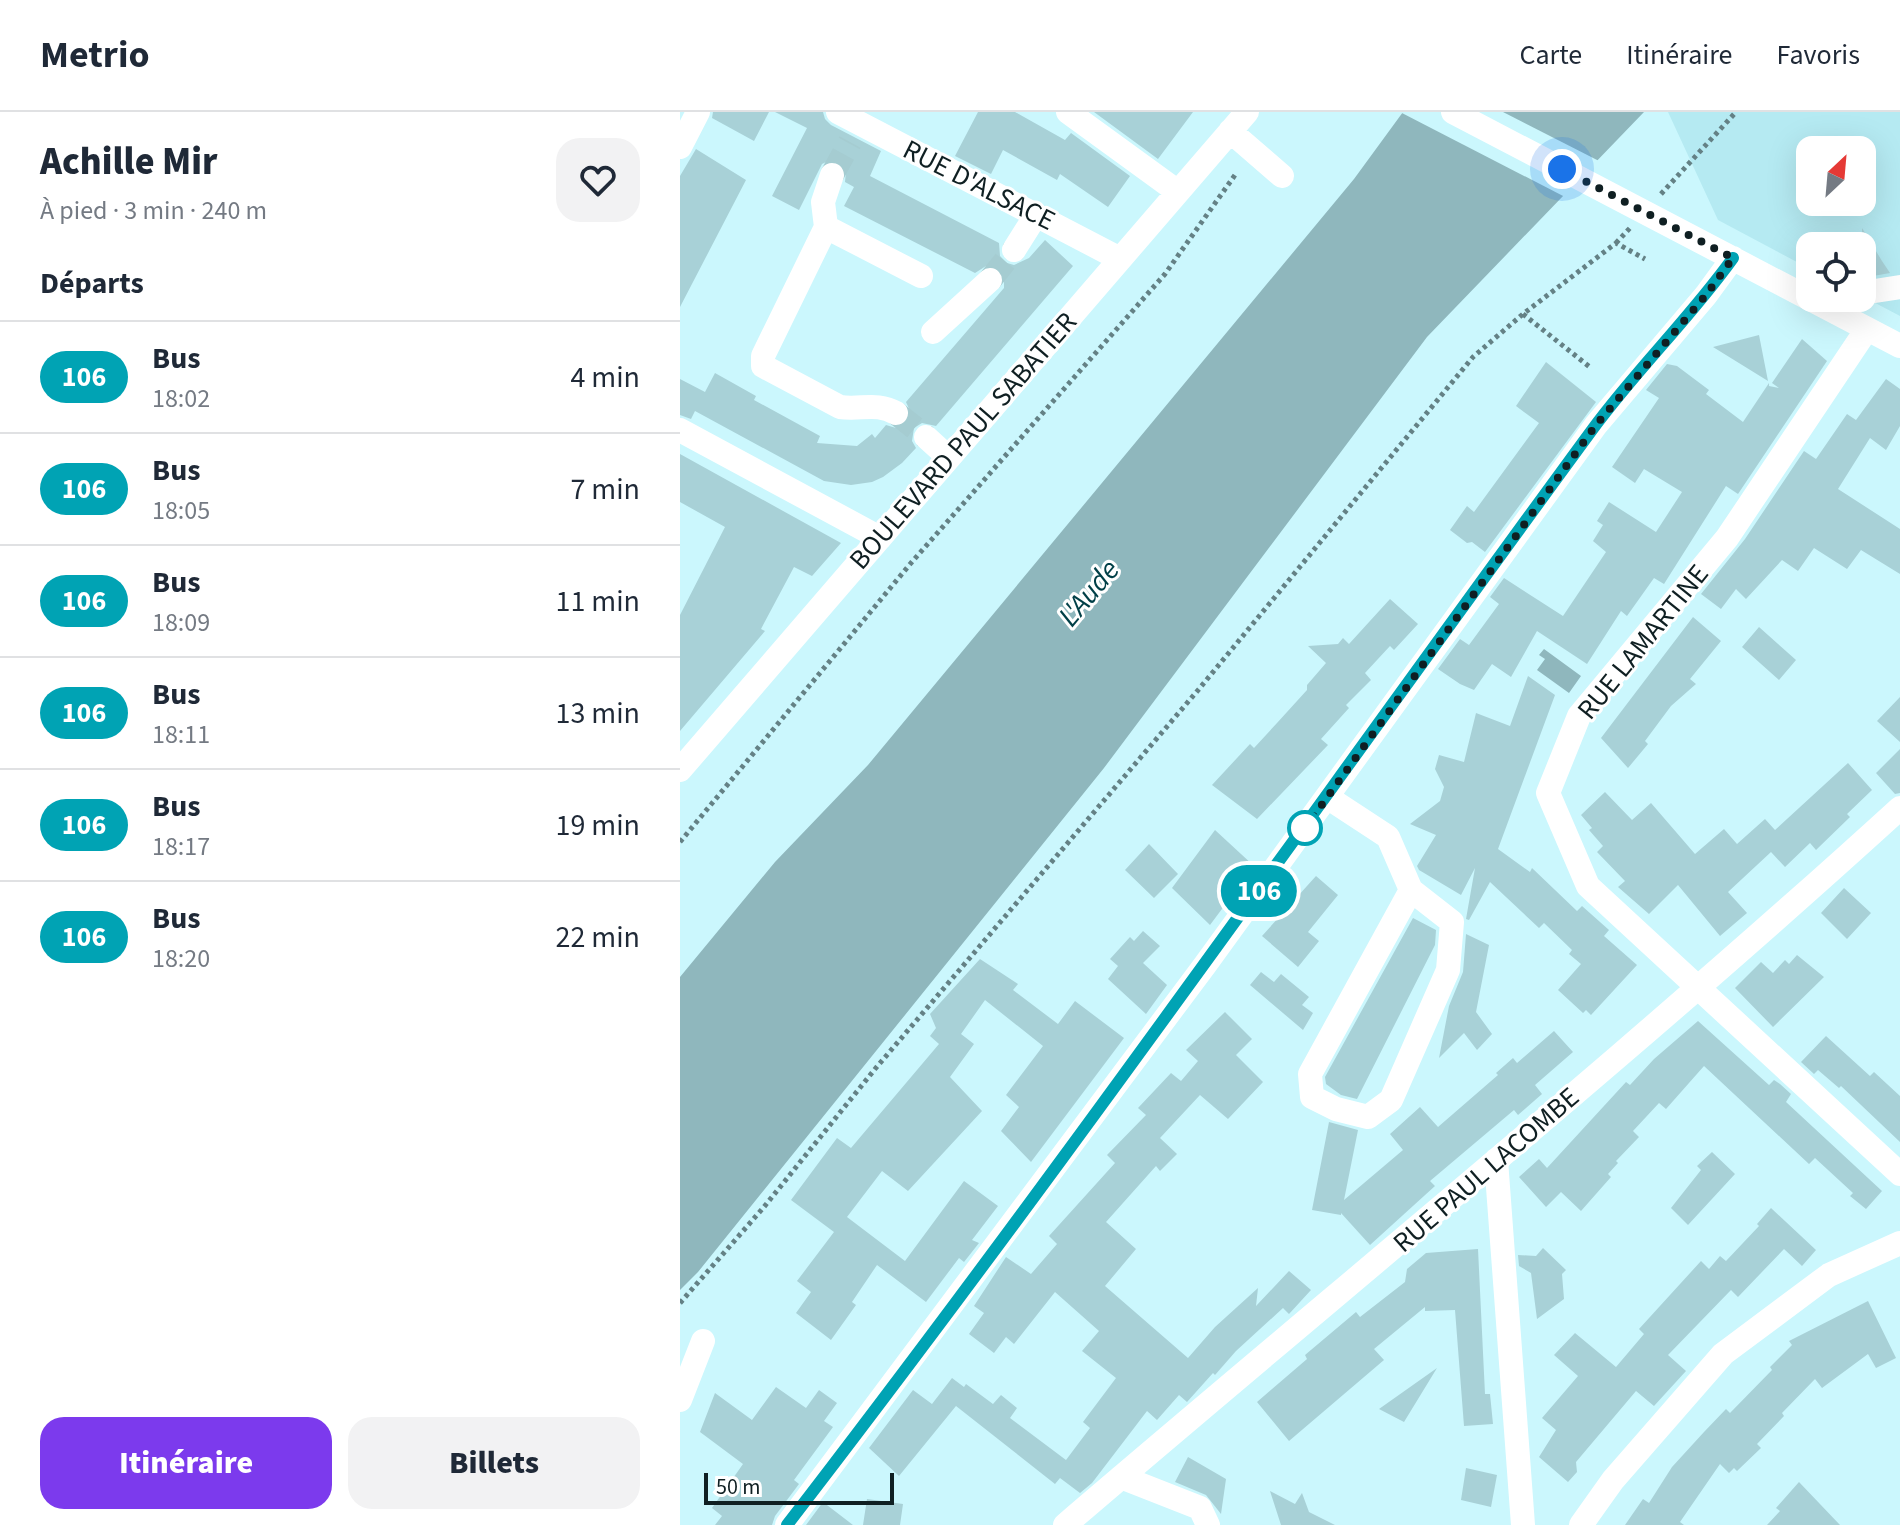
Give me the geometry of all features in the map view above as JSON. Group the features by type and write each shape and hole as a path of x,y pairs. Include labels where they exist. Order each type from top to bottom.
{"street":[{"path":"680,147 698,112"},
{"name":"RUE D'ALSACE","path":"838,112 856,134 1036,215 1120,259"},
{"path":"1068,112 1178,192"},
{"name":"BOULEVARD PAUL SABATIER","path":"682,763 1247,112"},
{"path":"1453,112 1733,258 1796,287"},
{"path":"1230,131 1282,176"},
{"path":"832,175 823,202 826,227 763,356 763,366 840,407 853,409 877,405 896,413"},
{"path":"1014,250 1036,215"},
{"path":"826,227 921,276"},
{"path":"787,1525 1196,977 1596,425 1706,295 1733,258"},
{"path":"933,332 990,280"},
{"path":"1876,291 1900,287"},
{"path":"1842,312 1900,346"},
{"name":"RUE LAMARTINE","path":"1867,329 1727,538 1579,716 1548,793 1588,886 1900,1174"},
{"path":"680,430 880,538"},
{"path":"926,437 949,458"},
{"path":"1327,797 1388,837 1411,890 1452,922 1448,970 1391,1100 1368,1117 1336,1109 1312,1097 1310,1074 1411,890"},
{"name":"RUE PAUL LACOMBE","path":"1065,1525 1699,988 1900,808"},
{"path":"1496,1160 1523,1525"},
{"path":"1581,1525 1613,1480 1723,1354 1829,1275 1900,1243"},
{"path":"680,1400 703,1341"},
{"path":"1121,1477 1200,1508 1208,1525"}],"path":[{"path":"1653,203 1736,112"},
{"path":"680,842 911,563 1165,274 1235,175"},
{"path":"680,1303 1199,689 1473,357 1523,314 1616,243 1634,223"},
{"path":"1616,243 1645,259"},
{"path":"1523,314 1591,368"}],"shaded area":[{"path":"1668,112 1900,112 1900,316 1876,303 1876,232 1796,232 1796,262 1718,220"}],"water":[{"name":"L'Aude","path":"1403,112 1644,112 1427,337 1104,768 698,1272 680,1290 680,977 775,862 868,765 1354,179"},
{"path":"1544,649 1581,676 1569,693 1537,670 1545,659 1539,655"}],"pier":[{"path":"1400,112 1503,112 1601,162 1567,198"}],"building":[{"path":"713,112 769,112 754,141 712,118"},
{"path":"775,112 823,112 831,125 881,151 870,176 999,243 1000,256 1007,263 1014,265 1029,258 1045,240 1073,266 936,426 922,423 914,428 912,441 916,448 902,463 872,482 851,485 824,481 695,411 691,419 680,415 680,379 705,392 715,373 756,396 754,400 820,436 817,443 857,446 872,434 875,438 886,425 896,428 905,425 911,413 906,402 1004,288 1004,276 994,266 986,266 975,273 844,206 854,187 845,182 846,171 837,161 822,164 799,210 772,196 807,128"},
{"path":"978,112 1015,112 1065,140 1071,133 1130,176 1108,207 1060,174 1057,180 1003,150 991,174 955,156"},
{"path":"1094,112 1193,112 1158,159"},
{"path":"696,149 746,180 680,307 680,176"},
{"path":"1876,251 1882,261 1890,273 1876,276"},
{"path":"1759,335 1768,381 1713,347"},
{"path":"1802,339 1827,361 1738,494 1726,486 1664,584 1654,578 1627,616 1621,611 1587,664 1537,631 1511,677 1492,664 1474,690 1438,669 1460,639 1469,645 1499,604 1490,597 1504,578 1563,616 1606,552 1593,541 1603,525 1597,521 1609,502 1656,532 1682,492 1644,469 1635,483 1612,467 1659,398 1646,390 1667,364 1677,366 1709,390 1706,394 1743,422 1769,383 1769,386 1779,388 1772,383"},
{"path":"1546,362 1596,402 1485,552 1450,530 1467,506 1474,512 1539,423 1516,406"},
{"path":"1886,379 1900,389 1900,426 1886,450 1870,438 1838,489 1900,529 1900,574 1861,550 1847,569 1814,548 1798,571 1782,560 1746,599 1736,589 1721,609 1701,594 1745,539 1804,451 1816,459 1847,414 1856,420"},
{"path":"680,454 841,543 812,576 794,567 761,629 765,631 680,731 680,615 725,527 680,502"},
{"path":"1390,599 1418,624 1394,650 1390,646 1365,673 1371,680 1346,705 1349,708 1321,739 1328,745 1257,819 1212,785 1250,744 1254,748 1307,690 1307,685 1326,663 1308,646 1338,644 1343,638 1349,644"},
{"path":"1693,617 1721,641 1690,679 1696,684 1671,706 1645,741 1648,744 1628,768 1601,738"},
{"path":"1759,627 1796,660 1779,680 1742,647"},
{"path":"1528,676 1555,695 1498,849 1530,872 1532,868 1577,911 1582,906 1609,930 1604,936 1637,965 1591,1015 1586,1010 1583,1013 1558,990 1581,964 1569,954 1572,950 1544,923 1539,928 1490,882 1469,920 1466,919 1475,868 1461,895 1417,866 1436,835 1410,824 1440,801 1444,787 1435,769 1439,755 1464,762 1476,713 1510,726"},
{"path":"1900,697 1900,742 1877,721"},
{"path":"1900,749 1900,793 1895,794 1876,773"},
{"path":"1848,763 1872,790 1816,850 1810,843 1785,867 1771,852 1728,892 1747,913 1720,936 1678,885 1649,914 1618,887 1625,881 1597,852 1603,846 1581,815 1605,792 1632,820 1651,803 1695,854 1724,829 1737,844 1765,819 1775,830"},
{"path":"1215,830 1254,866 1210,925 1172,888"},
{"path":"1149,844 1178,874 1154,898 1125,870"},
{"path":"1316,876 1338,895 1308,932 1319,941 1298,967 1262,936"},
{"path":"1844,888 1871,913 1847,939 1821,913"},
{"path":"1413,918 1436,930 1435,945 1357,1099 1341,1095 1326,1084 1325,1077"},
{"path":"1143,931 1160,946 1143,963 1167,985 1146,1014 1108,979 1118,966 1110,959 1130,937 1134,941"},
{"path":"1466,934 1489,945 1476,1012 1492,1034 1477,1050 1464,1033 1439,1058 1449,1006 1463,972"},
{"path":"1797,955 1824,977 1773,1027 1735,988 1761,962 1773,973 1785,960 1789,964"},
{"path":"980,959 1018,984 1013,990 1058,1024 1075,1001 1124,1038 1031,1162 1001,1131 1019,1107 1006,1095 1043,1046 985,1000 961,1034 974,1044 950,1077 982,1111 908,1191 882,1171 847,1217 905,1261 964,1181 998,1206 972,1240 979,1243 964,1262 959,1258 926,1302 877,1265 852,1302 856,1305 831,1340 796,1313 811,1292 797,1281 834,1232 791,1200 837,1138 851,1148 939,1044 930,1036 936,1028 930,1014"},
{"path":"1261,972 1274,982 1281,974 1309,997 1302,1005 1313,1013 1303,1030 1250,985"},
{"path":"1225,1012 1252,1039 1236,1055 1263,1082 1228,1119 1200,1095 1160,1138 1177,1154 1160,1171 1156,1166 1106,1222 1136,1249 1105,1286 1188,1358 1215,1327 1258,1288 1256,1306 1289,1271 1311,1290 1289,1314 1283,1308 1215,1375 1213,1373 1187,1402 1179,1395 1157,1420 1147,1411 1092,1483 1080,1493 1060,1478 1055,1484 956,1406 899,1476 869,1448 913,1390 932,1404 952,1378 964,1387 966,1384 993,1404 1001,1395 1017,1408 1010,1418 1066,1460 1090,1428 1083,1422 1116,1378 1082,1351 1099,1331 1055,1292 1014,1344 1006,1337 994,1353 969,1334 984,1313 974,1306 1006,1257 1031,1274 1057,1244 1049,1236 1115,1163 1107,1155 1146,1115 1138,1108 1171,1073 1181,1081 1198,1061 1186,1050"},
{"path":"1698,1021 1769,1085 1774,1080 1791,1094 1786,1102 1882,1191 1866,1209 1815,1158 1809,1164 1704,1066 1666,1109 1659,1103 1633,1131 1639,1137 1616,1161 1618,1163 1608,1174 1611,1177 1581,1211 1561,1192 1546,1207 1519,1177 1539,1159 1547,1168 1626,1082 1630,1085 1654,1059"},
{"path":"1554,1031 1573,1052 1535,1085 1542,1094 1518,1115 1514,1110 1430,1181 1435,1186 1370,1245 1341,1213 1312,1210 1329,1122 1358,1130 1344,1200 1403,1150 1390,1134 1420,1107 1438,1127 1513,1058 1517,1063"},
{"path":"1826,1036 1870,1076 1874,1072 1900,1096 1900,1142 1841,1086 1839,1088 1818,1070 1814,1074 1801,1062"},
{"path":"1712,1152 1735,1174 1688,1225 1671,1208 1701,1170 1697,1166"},
{"path":"1771,1208 1816,1250 1802,1266 1784,1249 1738,1297 1731,1290 1668,1355 1686,1371 1654,1406 1636,1391 1576,1462 1577,1472 1568,1482 1539,1457 1556,1430 1542,1418 1578,1376 1554,1355 1575,1333 1616,1367 1644,1334 1639,1329 1701,1261 1709,1269 1720,1256 1726,1261 1759,1226 1757,1224"},
{"path":"1543,1248 1566,1270 1562,1274 1564,1299 1537,1319 1531,1273 1519,1266 1518,1255 1536,1256"},
{"path":"1478,1249 1485,1394 1490,1394 1493,1424 1464,1426 1455,1310 1425,1311 1425,1307 1374,1349 1384,1360 1289,1441 1257,1402 1307,1359 1305,1355 1356,1312 1360,1317 1405,1282 1407,1269 1426,1253"},
{"path":"1868,1301 1896,1358 1876,1368 1868,1354 1822,1388 1815,1379 1757,1444 1761,1448 1737,1471 1734,1468 1729,1473 1720,1464 1680,1522 1684,1525 1625,1525 1643,1499 1649,1503 1672,1467 1704,1432 1726,1409 1730,1413 1772,1370 1770,1367 1792,1345 1789,1341"},
{"path":"1437,1368 1404,1422 1379,1409"},
{"path":"776,1387 806,1408 819,1390 837,1403 824,1421 833,1427 794,1480 799,1484 775,1516 772,1525 715,1525 722,1516 712,1508 743,1464 700,1432 715,1393 752,1420"},
{"path":"1188,1457 1226,1479 1221,1514 1206,1495 1175,1482"},
{"path":"1466,1468 1497,1475 1491,1507 1461,1500"},
{"path":"1799,1482 1840,1525 1767,1525 1780,1511 1776,1508"},
{"path":"1270,1491 1295,1504 1302,1493 1309,1512 1335,1525 1281,1525"},
{"path":"867,1499 903,1504 900,1525 863,1525"},
{"path":"823,1502 853,1525 806,1525"}],"tunnel":[{"path":"832,175 850,142"},
{"path":"990,280 1014,250"},
{"path":"896,413 926,437"}],"bus line":[{"name":"106","path":"787,1525 1205,965 1596,425 1706,295 1733,258"}],"route":[{"path":"1305,828 1596,425 1706,295 1733,258 1562,169"}]}
